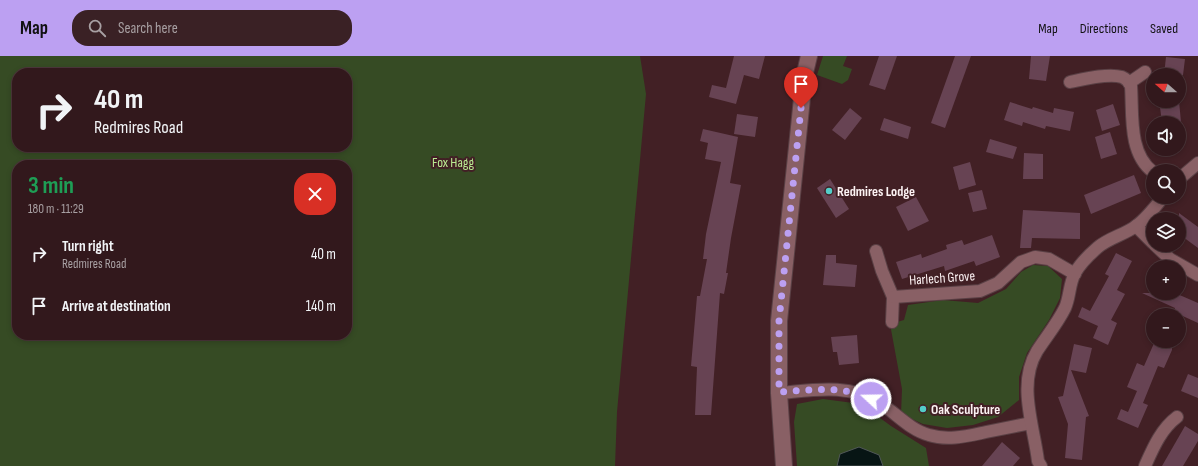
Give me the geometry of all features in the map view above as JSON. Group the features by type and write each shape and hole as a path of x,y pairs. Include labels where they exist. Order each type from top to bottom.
{"street":[{"path":"784,466 779,392 779,321 805,71 809,56"},
{"path":"1129,83 1145,72"},
{"path":"1070,82 1103,76 1122,77 1129,83 1131,86 1135,141 1140,156 1146,164"},
{"path":"1186,172 1198,163"},
{"path":"1041,466 1038,461 1031,423 1028,394 1031,365 1036,352 1050,334 1066,306 1075,274 1098,247 1136,226 1156,204"},
{"path":"1136,226 1146,236"},
{"name":"Harlech Grove","path":"876,251 882,272 893,297 892,322"},
{"path":"1163,252 1170,259 1198,275"},
{"name":"Harlech Grove","path":"893,297 980,291 998,283 1021,262 1035,257 1049,259 1075,274"},
{"path":"779,392 843,389 862,394 880,403 900,419 928,435 943,438 957,438 1031,423"},
{"path":"1145,466 1155,444 1164,430 1177,417"}],"green space":[{"name":"Fox Hagg","path":"0,56 640,56 646,94 617,412 615,466 0,466"},
{"path":"823,56 847,56 843,66 852,69 848,80 842,84 817,75"},
{"path":"1033,265 1048,266 1062,279 1060,298 1049,320 1027,353 1019,377 1019,400 998,417 973,425 947,428 923,424 901,414 902,389 890,324 904,320 908,305 943,300 978,303 1006,289 1021,272"},
{"path":"823,399 861,404 891,426 926,448 929,466 797,466 794,422 797,404"}],"shaded area":[{"path":"859,447 879,455 883,466 837,466 840,454"}],"building":[{"path":"734,56 765,56 759,79 744,75 736,104 709,97 712,85 726,88"},
{"path":"879,56 897,56 885,90 869,85"},
{"path":"955,56 971,56 945,128 931,123"},
{"path":"1031,56 1050,56 1046,81 1029,79"},
{"path":"1166,57 1185,59 1184,68 1165,68"},
{"path":"1010,102 1032,109 1033,107 1053,113 1054,108 1074,112 1070,131 1046,126 1045,129 1023,122 1022,126 1004,120"},
{"path":"1113,104 1120,125 1102,131 1096,110"},
{"path":"850,108 862,118 845,140 832,130"},
{"path":"1160,108 1180,108 1180,116 1161,116"},
{"path":"737,114 758,117 755,137 734,134"},
{"path":"884,118 911,127 908,139 880,130"},
{"path":"703,129 738,137 730,183 741,185 731,238 726,273 728,273 724,294 720,293 711,415 695,415 697,367 691,366 697,296 700,296 707,259 703,259 706,234 721,162 705,159 708,143 700,141"},
{"path":"1110,132 1117,154 1101,159 1095,137"},
{"path":"990,139 1017,147 1013,159 986,152"},
{"path":"1024,153 1043,154 1043,179 1023,179"},
{"path":"970,162 976,185 959,190 953,167"},
{"path":"1134,175 1141,193 1091,214 1084,195"},
{"path":"830,179 849,209 836,218 817,188"},
{"path":"982,190 987,209 973,212 968,193"},
{"path":"916,197 929,221 908,231 896,207"},
{"path":"1023,210 1080,213 1080,239 1032,238 1031,248 1020,248"},
{"path":"1186,218 1198,227 1198,248 1186,239"},
{"path":"992,235 1000,257 976,266 974,261 945,271 944,266 902,279 896,262 921,254 922,258 947,249 946,245 962,240 964,245"},
{"path":"1116,253 1132,261 1117,290 1125,294 1111,320 1117,323 1108,345 1093,338 1098,326 1078,317 1082,307 1090,311 1109,276 1105,274"},
{"path":"826,255 836,255 836,263 857,265 855,287 823,285"},
{"path":"1186,298 1198,303 1198,323 1186,318 1186,308 1175,308 1157,300 1186,300"},
{"path":"857,335 859,363 839,365 837,352 833,352 831,337"},
{"path":"1074,344 1092,348 1086,373 1071,370 1089,416 1086,417 1082,460 1065,458 1068,424 1058,397 1063,396"},
{"path":"1152,348 1172,348 1164,368 1158,366 1143,403 1148,405 1138,428 1117,419 1121,409 1128,412 1137,391 1127,387 1137,363 1144,366"},
{"path":"1188,374 1198,378 1198,398 1181,391"},
{"path":"1185,426 1198,434 1198,441 1183,466 1162,466"},
{"path":"1002,442 1020,458 1013,466 982,466"}],"place":[{"name":"Redmires Lodge","path":"829,191"},
{"name":"Oak Sculpture","path":"923,409"}],"route":[{"path":"801,108 779,321 779,392 843,389 862,394 871,399"}]}
